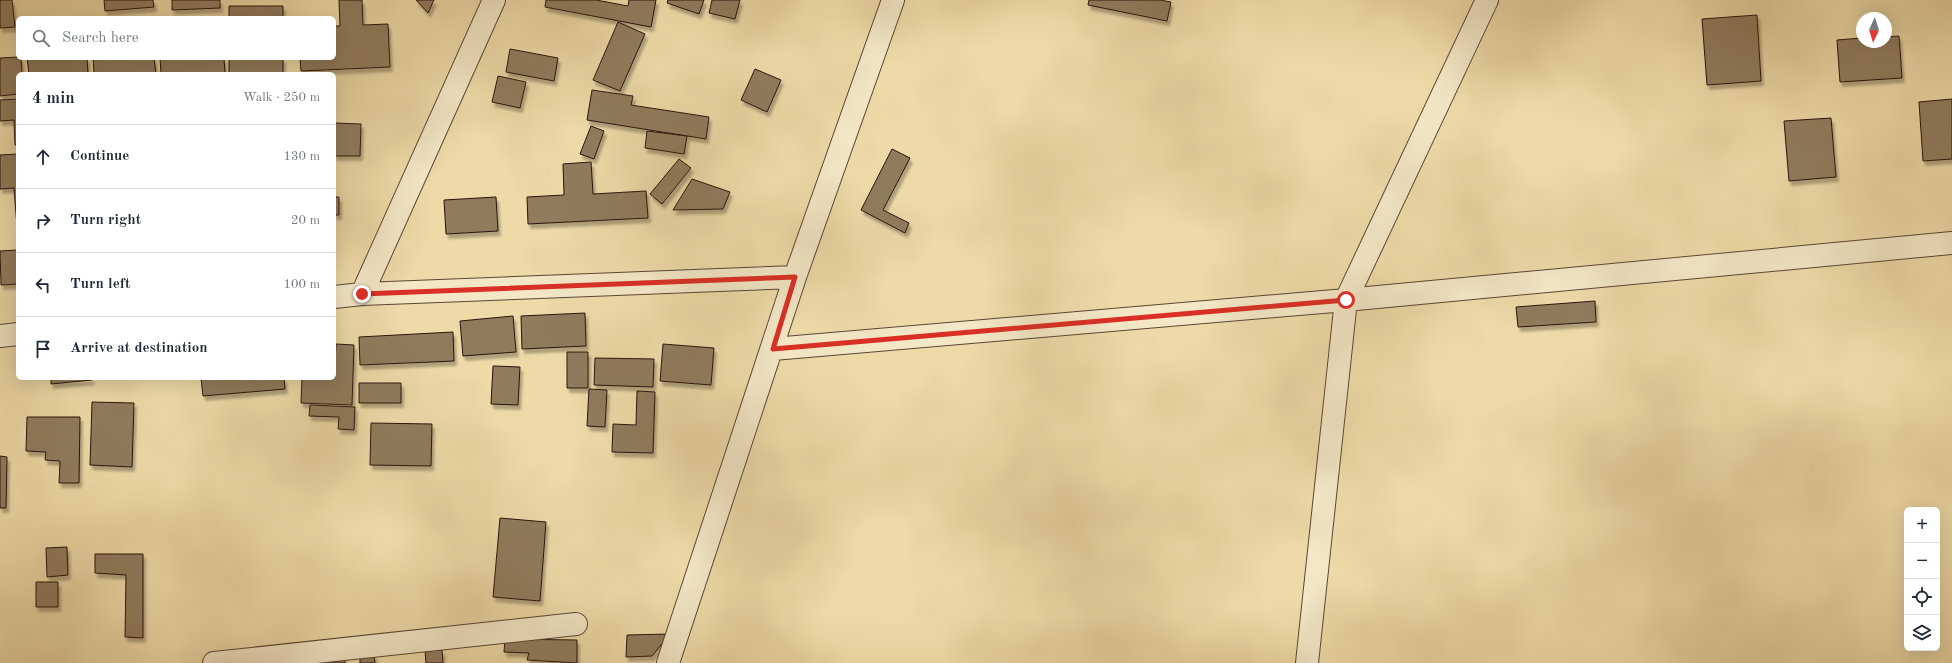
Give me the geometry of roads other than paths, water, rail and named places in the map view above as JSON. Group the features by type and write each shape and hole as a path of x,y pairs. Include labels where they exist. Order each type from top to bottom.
{"street":[{"path":"362,294 494,0"},
{"path":"668,663 773,349 795,277 893,0"},
{"path":"1306,663 1346,300 1487,0"},
{"path":"773,349 1346,300 1952,243"},
{"path":"336,297 362,294 795,277"},
{"path":"0,336 16,334"},
{"path":"214,663 576,624"}]}
